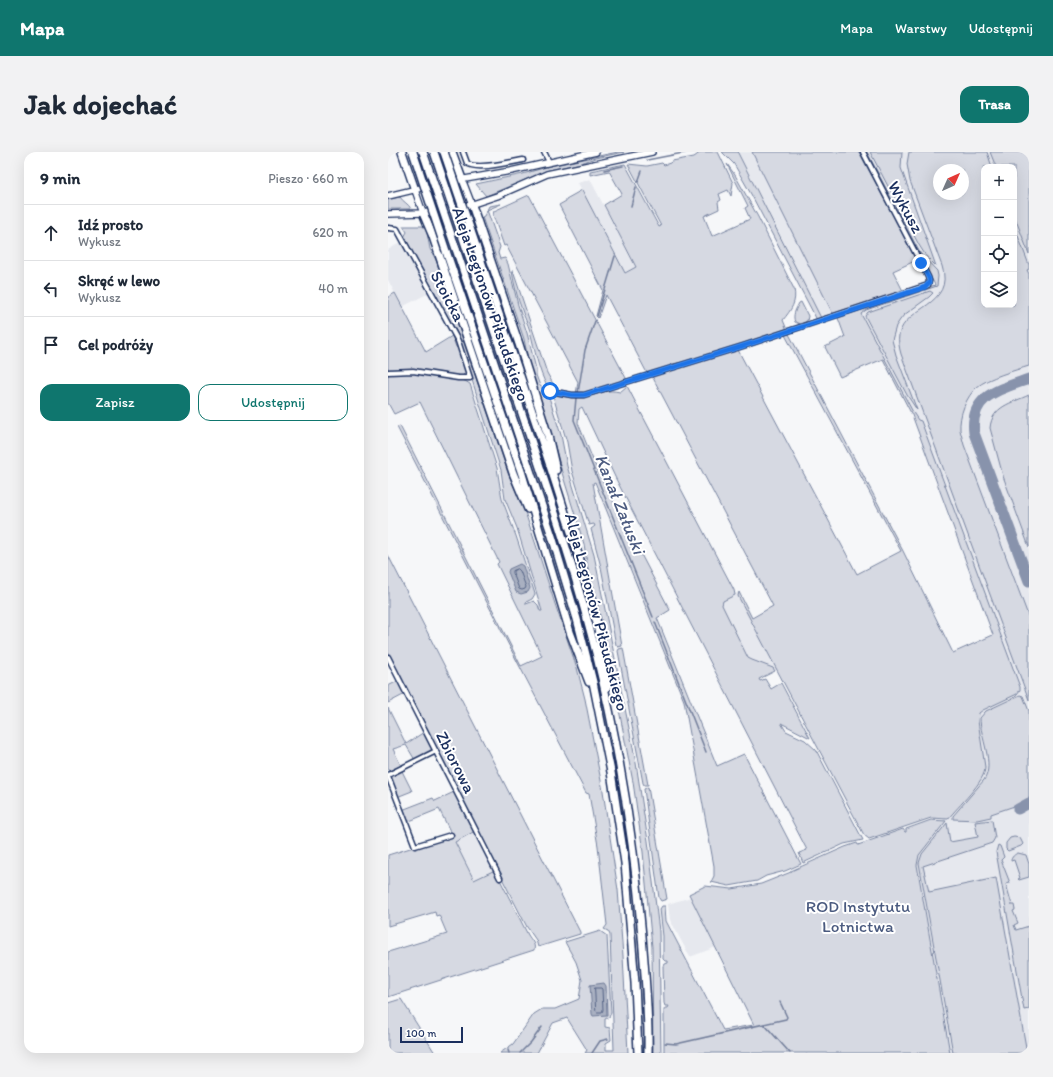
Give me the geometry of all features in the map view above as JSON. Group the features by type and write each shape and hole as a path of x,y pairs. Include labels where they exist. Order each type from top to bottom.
{"highway":[{"path":"402,152 415,190"},
{"path":"412,152 543,540 572,639 597,703"},
{"name":"Aleja Legionów Piłsudskiego","path":"423,152 552,536 577,619 597,703 611,772 625,863 636,983 638,1053"},
{"name":"Aleja Legionów Piłsudskiego","path":"434,152 550,497 596,651 624,787 635,867 646,978 648,1053"},
{"path":"444,152 559,494 597,620 606,668 609,711"},
{"path":"452,152 462,180"},
{"path":"472,205 519,344 548,436 555,466 559,494"},
{"path":"423,213 432,234 513,473 543,540"}],"main road":[{"path":"388,196 442,183 491,175 596,152"},
{"path":"388,214 423,213 472,205 547,174 652,152"},
{"path":"462,180 472,205"},
{"path":"415,190 423,213"}],"street":[{"path":"463,152 467,162 473,166 507,164 523,160"},
{"path":"544,152 549,162"},
{"name":"Wykusz","path":"550,391 572,395 584,395 758,342 928,285 928,277 862,152"},
{"name":"Stoicka","path":"388,228 397,228 458,341 470,378 458,378 413,371 388,372"},
{"name":"Zbiorowa","path":"388,657 500,878"},
{"path":"436,751 388,776 415,846 451,835"}],"shaded area":[{"path":"738,152 752,152 833,314 829,313 820,318"},
{"path":"865,152 1029,152 1029,1053 948,1053 912,858 983,771 973,711 1015,692 912,415 857,312 935,285"},
{"path":"590,179 636,268 625,273 578,183"},
{"path":"401,242 429,293 402,307 388,280 388,250"},
{"path":"739,592 778,669 759,679 719,602"},
{"path":"474,832 494,871 475,880 455,842"},
{"path":"691,897 716,947 690,957 670,920 668,904"}],"green space":[{"path":"624,152 549,170 486,196 476,184 523,174 550,166"},
{"path":"701,152 718,152 733,183 731,196 728,190 719,194 721,200 718,202 719,209 704,216 712,236 750,219 745,208 748,206 727,164 735,175 758,217 794,289 795,298 791,309 783,320 787,330 689,361 672,364 672,366 647,373 606,295 598,318 596,316 603,290 559,205 566,201 566,199 582,190 625,273 636,267 604,205 622,194 609,171 590,175 590,171 625,164 659,227 661,226 628,164 647,166 662,163 664,165 672,161 694,157"},
{"path":"722,152 739,152 738,153 821,318 817,320 751,194 734,164"},
{"path":"752,152 859,152 917,260 893,271 903,291 833,314"},
{"path":"865,152 867,152 920,253 937,271 938,276 937,286 866,310 861,314 914,414 918,420 921,421 1020,687 1017,694 979,713 978,721 985,767 984,773 970,794 948,819 931,818 869,839 864,835 738,596 739,592 752,618 773,606 652,376 738,350 857,574 901,551 785,335 789,334 903,551 953,653 993,635 912,415 883,359 840,377 825,347 845,337 838,318 935,285"},
{"path":"870,152 902,152 901,168 936,266 926,256 919,245"},
{"path":"909,152 987,152 991,164 981,164 981,308 1017,308 1017,233 1029,265 1029,269 1027,270 1029,274 1029,366 994,377 977,387 967,401 962,412 960,430 964,445 1029,618 1029,700 901,354 899,335 903,325 936,298 942,290 944,279 942,266 910,181 907,164"},
{"path":"990,152 1029,152 1029,254 1017,223 1017,164 995,164"},
{"path":"529,195 627,380 580,395 576,394 578,382 506,245 504,246 493,215 494,211"},
{"path":"400,197 411,209 388,209 388,199"},
{"path":"501,204 487,210 489,206"},
{"path":"487,210 500,247 498,253 500,259 505,258 508,264 518,305 527,333 536,369 536,375 540,386 547,391 561,435 567,466 594,555 636,763 648,841 659,931 661,1053 653,1053 652,947 643,852 633,782 604,632 589,576 584,544 529,364 524,339 482,217"},
{"path":"403,226 424,226 426,228 430,249 436,260 508,473 524,509 577,668 585,699 603,791 618,890 628,1053 585,1053 587,1050 567,1018 553,1023 537,1053 500,1053 513,1044 534,1014 542,1009 555,1009 579,999 582,980 576,962 565,942 600,931 607,936 611,1013 609,1017 605,1019 605,1027 610,1028 611,1040 606,1043 606,1050 614,1050 610,935 608,931 604,929 607,925 598,846 589,794 586,793 520,667 397,427 400,426 521,666 542,656 497,564 499,562 420,402 394,414 388,403 388,374 418,373 465,381 470,384 497,468 502,499 535,594 532,599 526,602 526,604 534,601 538,605 540,611 542,611 517,528 505,499 501,470 463,352 461,341 404,237 407,232"},
{"path":"475,250 546,462 591,606 596,635 553,490 473,251"},
{"path":"463,252 554,519 599,683 618,774 631,867 640,960 644,1053 642,1053 637,960 628,869 615,778 597,687 584,633 561,552 461,253"},
{"path":"453,254 545,532 577,640 450,255"},
{"path":"512,271 547,373 557,391 548,388 542,374 530,331 517,295"},
{"path":"930,291 933,293 929,297 904,315 900,320 896,326 892,340 896,355 917,410 907,395 865,316 868,312"},
{"path":"395,293 426,352 452,336 456,347 460,351 467,371 462,376 388,370 388,297"},
{"path":"801,302 808,316 807,321 800,324 795,322 794,317 799,303"},
{"path":"627,386 734,590 735,595 723,601 722,605 748,658 773,668 775,671 759,679 760,681 765,679 771,689 781,683 810,738 781,723 786,731 805,740 816,750 863,840 844,844 803,863 799,853 807,850 616,479 582,407 579,409 578,423 598,472 670,610 657,618 717,766 744,754 801,864 785,871 766,876 757,881 729,886 711,882 714,876 714,866 684,701 595,482 593,483 622,646 618,647 616,645 601,567 591,529 595,526 594,524 589,525 572,471 567,442 553,394 586,397 608,391 620,392"},
{"path":"1029,395 1029,547 1003,476 990,428 995,415 999,410 1010,403"},
{"path":"388,555 580,934 538,947 536,940 527,927 388,654"},
{"path":"623,648 648,785 644,785 643,783 618,651 619,649"},
{"path":"398,681 405,694 388,703 388,686"},
{"path":"1020,695 1023,696 1029,711 1029,801 991,814 991,817 977,820 953,819 953,816 984,780 987,774 988,758 980,718 986,711"},
{"path":"388,708 406,744 424,732 434,750 415,760 406,745 393,749 402,768 390,771 388,770"},
{"path":"402,771 412,791 397,797 389,777"},
{"path":"648,787 667,899 661,901 659,898 644,789"},
{"path":"454,792 475,831 455,842 474,880 495,870 534,944 534,950 388,997 388,952 447,934 439,915 436,916 435,912 388,926 388,855 452,835 439,809 407,822 402,810 433,798 435,801"},
{"name":"ROD Instytutu Lotnictwa","path":"931,820 946,821 919,855 917,865 950,1053 664,1053 664,1010 669,1006 665,1006 664,1003 663,966 664,964 668,963 668,961 663,959 663,936 660,909 662,906 665,906 666,921 723,1030 754,1025 689,894 705,886 732,889 761,884 845,847 857,843 858,845 903,829 906,832 906,829"},
{"path":"992,820 995,838 992,843 923,866 929,892 996,878 1027,1053 953,1053 919,863 922,854 947,823 950,842 978,837 975,822"},
{"path":"1010,838 1020,838 1023,844 1008,851 1006,849 1006,843"},
{"path":"998,845 1000,846 1004,857 1001,860 1010,883 1006,884 1012,905 1014,905 1015,910 1013,911 1018,923 1014,925 1016,930 1029,926 1029,1009 1024,1010 996,852"},
{"path":"1018,853 1026,855 1029,864 1029,877 1019,880 1018,879 1020,878 1014,860 1011,861 1013,856"},
{"path":"401,999 435,1053 388,1053 388,1003"}],"water":[{"path":"520,564 523,566 530,588 528,592 521,594 516,592 508,572 509,569"},
{"path":"604,983 606,986 607,1015 593,1016 590,985"}],"waterway":[{"path":"647,160 688,152"},
{"path":"604,170 623,166"},
{"name":"Kanał Załuski","path":"638,182 642,171"},
{"name":"Kanał Załuski","path":"631,206 636,187"},
{"name":"Kanał Załuski","path":"597,316 615,256"},
{"name":"Kanał Załuski","path":"578,393 585,350 595,321"},
{"name":"Kanał Załuski","path":"576,398 574,420 653,617"},
{"name":"Kanał Załuski","path":"655,622 706,752"},
{"name":"Kanał Załuski","path":"665,1043 676,1044 786,1019 787,1017 780,1002"},
{"path":"764,1024 790,1053"},
{"path":"520,1053 531,1042 542,1027"},
{"name":"Kanał Załuski","path":"592,1053 600,1041 608,1039"}],"taxiway":[{"path":"1029,379 998,390 989,396 982,402 977,410 974,420 974,433 1029,581"},
{"path":"1018,809 1029,803"}],"route":[{"path":"550,391 579,396 584,395 743,346 925,287 928,285 929,279 921,263"}]}
